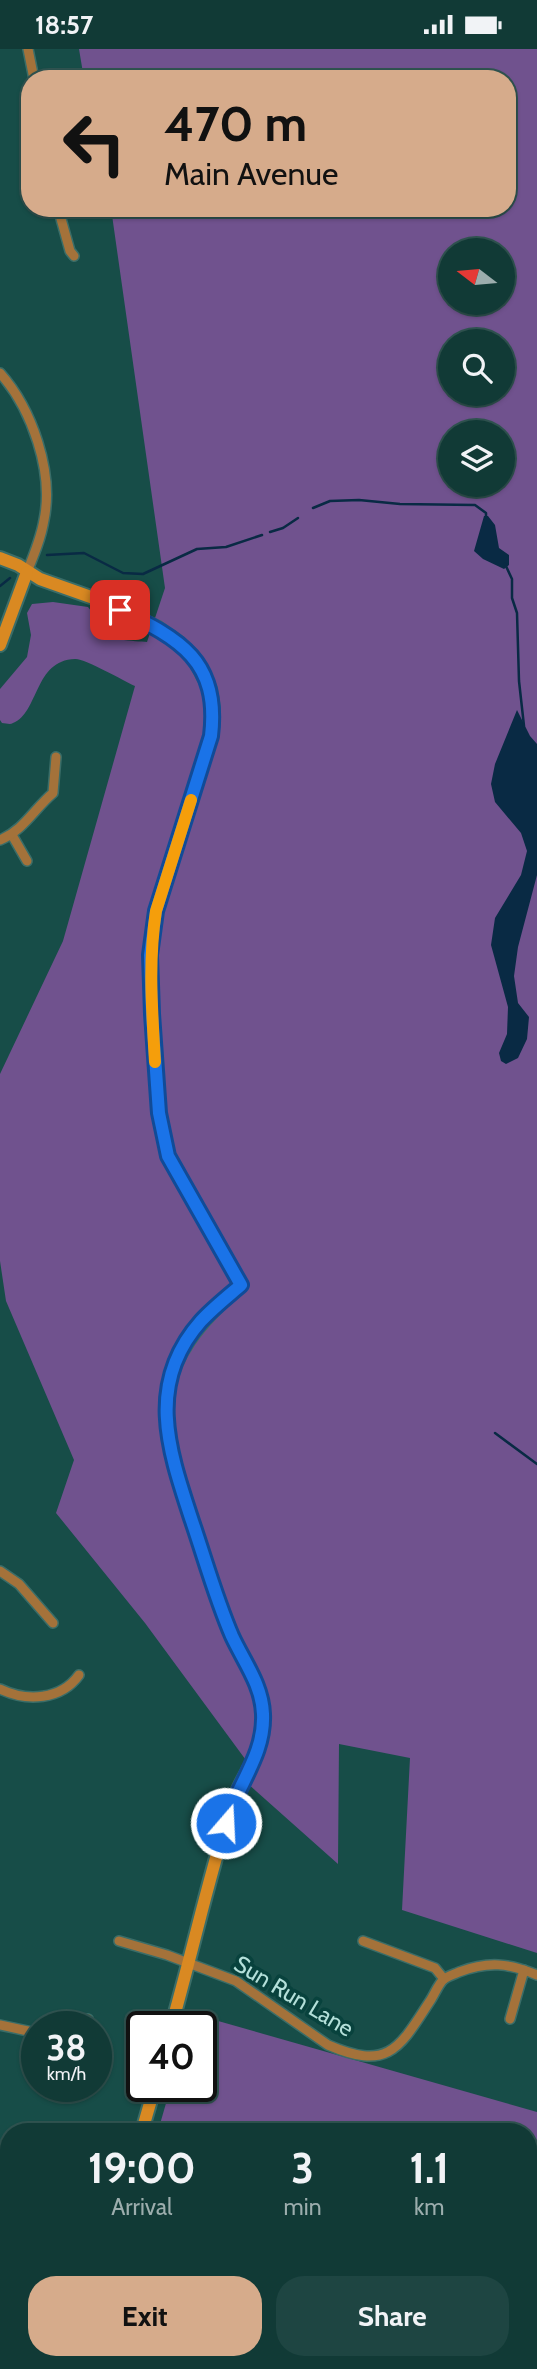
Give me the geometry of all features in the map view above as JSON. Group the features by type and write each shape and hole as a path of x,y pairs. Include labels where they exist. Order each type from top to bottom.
{"street":[{"path":"28,49 32,70"},
{"path":"60,217 69,251 74,256"},
{"path":"0,373 27,413 42,459 45,486 45,519 0,645"},
{"path":"0,558 41,579 102,601 158,628 187,651 201,669 210,689 213,708 211,736 156,911 150,955 152,1014 159,1113 168,1156 241,1285 202,1321 185,1344 169,1382 166,1429 173,1463 232,1636 258,1686 263,1715 257,1756 232,1805 176,2011"},
{"path":"0,840 12,835 28,822 53,793 56,757"},
{"path":"12,835 27,861"},
{"path":"0,1571 19,1584 53,1623"},
{"path":"0,1689 30,1697 46,1696 71,1686 79,1675"},
{"name":"Sun Run Lane","path":"119,1941 189,1963 244,1985 328,2045 370,2056 387,2053 405,2040 444,1979"},
{"path":"363,1941 435,1968 444,1979 485,1964 509,1965 537,1975"},
{"path":"510,2019 524,1970"},
{"path":"0,2025 21,2030"},
{"path":"144,2123 150,2102"}],"shaded area":[{"path":"79,49 537,49 537,1953 402,1910 410,1758 339,1744 338,1864 246,1782 251,1767 145,1623 56,1513 74,1460 6,1301 0,1261 0,1074 63,941 135,686 80,660 62,662 44,677 28,709 9,724 0,720 0,689 27,657 31,635 27,613 32,604 53,602 88,607 95,616 94,629 100,635 147,642 165,588 112,217 516,217 516,70 82,70"},
{"path":"217,2021 537,2112 537,2123 160,2123 166,2102 217,2102"}],"water":[{"path":"484,516 488,516 495,525 499,548 509,555 509,565 504,569 483,559 474,551"},
{"path":"517,710 537,744 537,875 518,947 514,976 518,1003 529,1017 527,1039 518,1058 506,1064 501,1061 499,1053 507,1034 508,1007 491,945 495,918 521,875 527,851 521,833 495,802 491,784 495,764"}],"waterway":[{"path":"313,508 330,501 359,500 400,504 475,505 486,513 486,517"},
{"path":"270,532 283,528 298,518"},
{"path":"47,555 84,553 123,573 143,574 197,549 226,547 262,535"},
{"path":"505,564 512,579 512,598 517,613 519,681 524,726"},
{"path":"0,586 10,578"},
{"path":"495,1433 537,1464"}],"slow traffic":[{"path":"155,1062 150,955 153,928 191,800"}],"route":[{"path":"120,610 158,628 178,642 201,669 212,696 211,736 156,911 150,955 159,1113 164,1144 173,1168 241,1285 217,1305 185,1344 169,1382 166,1429 173,1463 211,1579 232,1636 258,1686 262,1702 263,1726 257,1756 240,1785 226,1823"}]}
